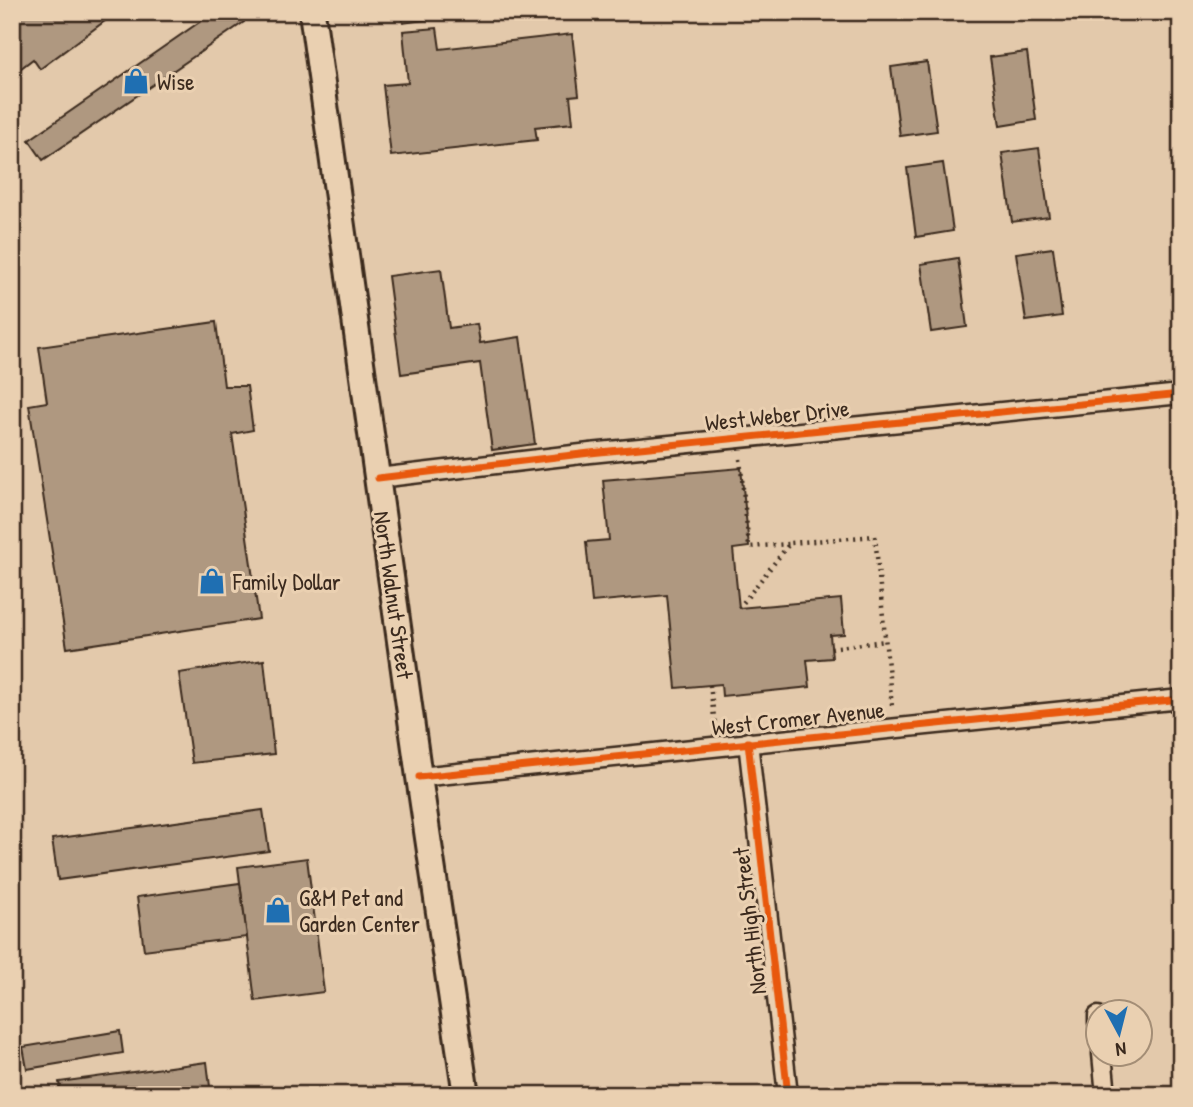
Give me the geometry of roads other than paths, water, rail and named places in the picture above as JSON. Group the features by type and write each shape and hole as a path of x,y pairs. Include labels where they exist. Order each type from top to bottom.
{"main road":[{"name":"North Walnut Street","path":"312,12 466,1095"}],"street":[{"name":"West Weber Drive","path":"378,478 603,452 1181,394"},
{"name":"West Cromer Avenue","path":"419,777 1181,699"},
{"name":"North High Street","path":"748,742 788,1095"},
{"path":"1103,1068 1106,1095"}],"place":[{"name":"Wise","path":"136,81"},
{"name":"Family Dollar","path":"212,581"},
{"name":"G&M Pet and Garden Center","path":"278,910"}]}
